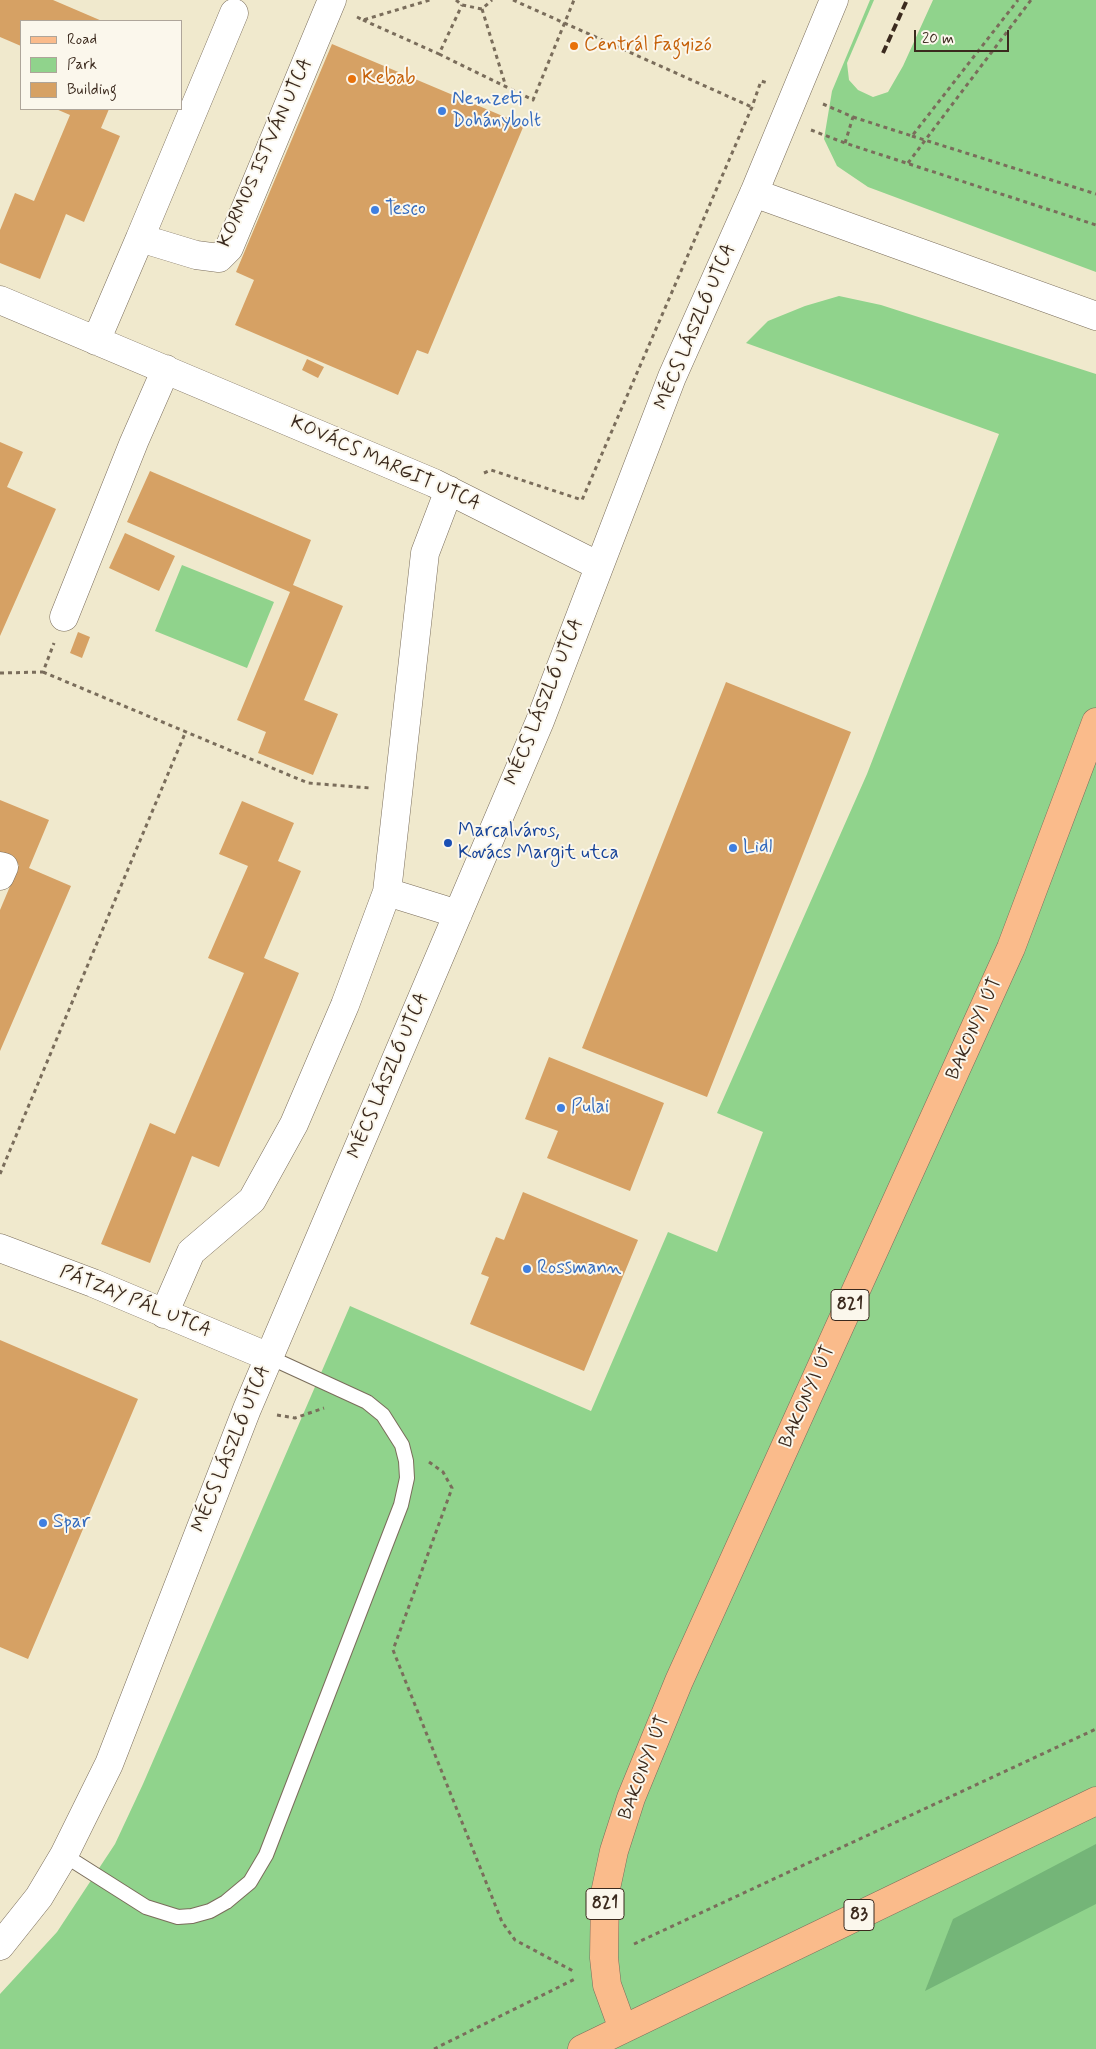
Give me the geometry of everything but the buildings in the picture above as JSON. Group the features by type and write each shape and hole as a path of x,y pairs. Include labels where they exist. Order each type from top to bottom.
{"main road":[{"name":"BAKONYI ÚT","path":"623,2029 607,1985 604,1958 605,1893 614,1851 631,1798 679,1681 1012,948 1096,722"},
{"name":"83","path":"582,2049 1096,1801"}],"street":[{"name":"MÉCS LÁSZLÓ UTCA","path":"0,1946 39,1897 64,1855 109,1764 247,1409 540,720 672,377 754,193 783,119 834,0"},
{"name":"KORMOS ISTVÁN UTCA","path":"140,238 196,255 219,258 229,248 331,2"},
{"path":"96,341 234,13"},
{"path":"754,193 1096,316"},
{"name":"KOVÁCS MARGIT UTCA","path":"0,300 449,490 599,566"},
{"path":"64,617 134,442 166,370"},
{"path":"164,1314 191,1252 252,1200 294,1124 345,1005 387,892 425,553 449,490"},
{"path":"0,866 4,867 0,876"},
{"path":"387,892 458,914"},
{"name":"PÁTZAY PÁL UTCA","path":"0,1249 93,1283 269,1358"}],"lane":[{"path":"64,1855 146,1907 178,1917 192,1916 210,1911 226,1902 250,1882 266,1855 401,1505 407,1478 406,1461 398,1437 383,1415 367,1402 269,1358"}],"path":[{"path":"363,20 430,0"},
{"path":"456,0 462,5 482,8 492,0"},
{"path":"513,0 752,107 845,143 1096,225"},
{"path":"331,2 363,20 439,54 533,100 574,0"},
{"path":"912,136 1018,0"},
{"path":"908,163 923,140 952,106 1032,0"},
{"path":"439,54 462,5"},
{"path":"482,8 506,87"},
{"path":"449,490 490,470 582,500 752,107"},
{"path":"853,117 1096,194"},
{"path":"43,672 64,617"},
{"path":"0,673 43,672 308,783 398,790"},
{"path":"0,1174 186,731"},
{"path":"247,1409 296,1418 325,1408"},
{"path":"398,1437 443,1472 452,1488 393,1650 502,1922 515,1940 581,1976 434,2049"},
{"path":"604,1958 1096,1729"}],"green space":[{"path":"870,0 874,0 847,63 849,80 858,90 873,97 888,92 903,66 933,0 1096,0 1096,272 868,187 837,166 824,139 832,91"},
{"path":"839,296 881,305 1096,374 1096,2049 0,2049 0,1994 57,1932 115,1844 143,1784 350,1306 591,1411 668,1232 717,1252 763,1132 717,1113 867,774 999,434 746,343 768,321 805,306"},
{"path":"182,565 274,602 247,668 155,631"},
{"path":"1096,1844 1096,1904 925,1991 953,1919"}],"railway":[{"path":"883,53 907,0"}],"place":[{"name":"Centrál Fagyizó","path":"574,46"},
{"name":"Kebab","path":"352,79"},
{"name":"Nemzeti Dohánybolt","path":"442,111"},
{"name":"Tesco","path":"375,210"},
{"name":"Marcalváros, Kovács Margit utca","path":"448,843"},
{"name":"Lidl","path":"733,848"},
{"name":"Pulai","path":"561,1108"},
{"name":"Rossmann","path":"527,1269"},
{"name":"Spar","path":"43,1523"}]}
